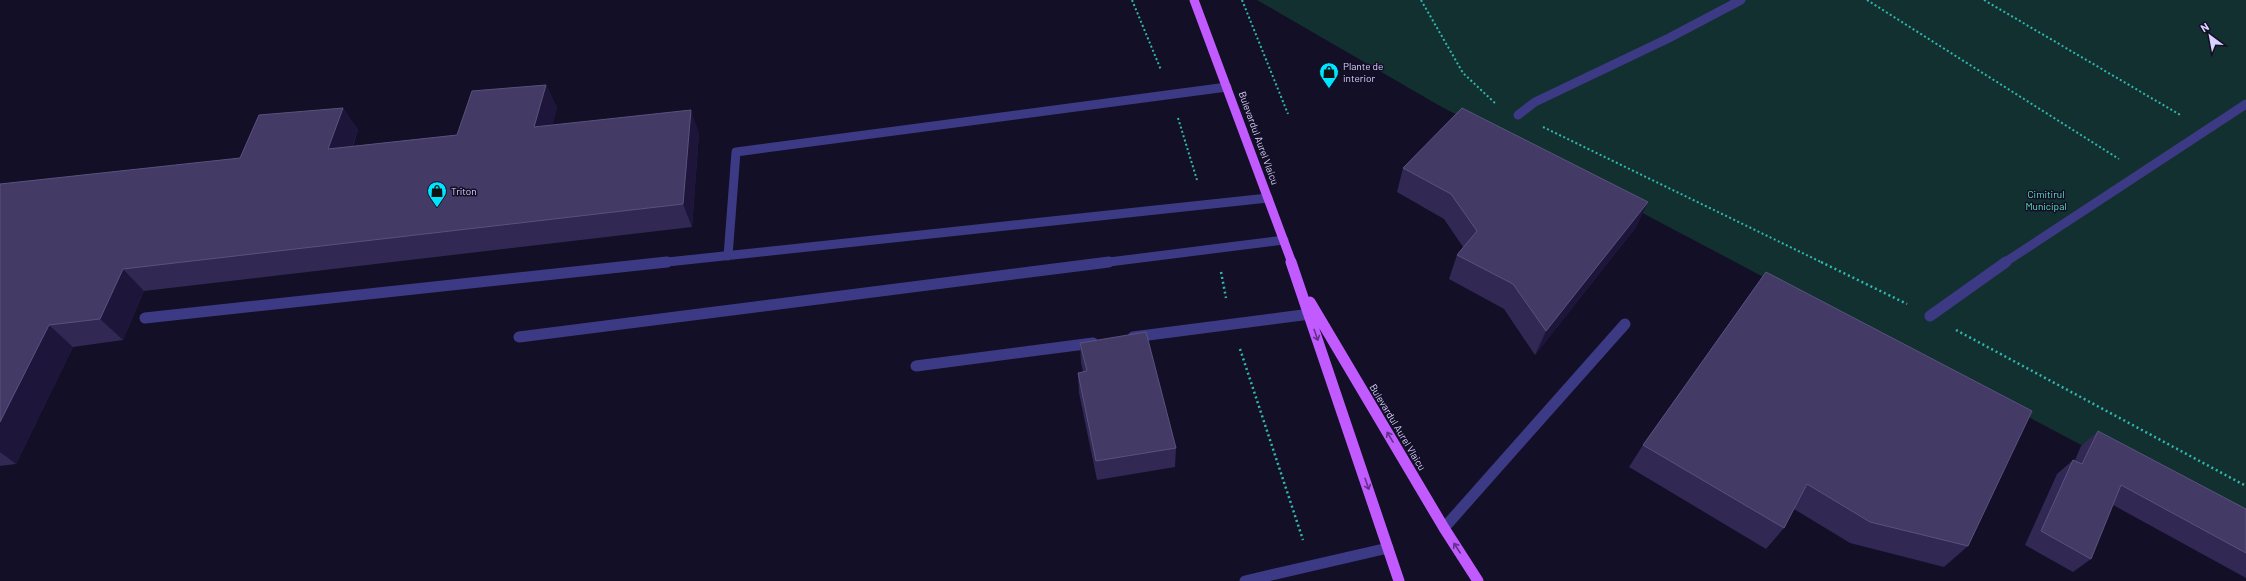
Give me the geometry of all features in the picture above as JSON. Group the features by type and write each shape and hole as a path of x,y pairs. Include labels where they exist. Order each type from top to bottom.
{"main road":[{"name":"Bulevardul Aurel Vlaicu","path":"1194,0 1284,240 1399,581"},
{"name":"Bulevardul Aurel Vlaicu","path":"1299,284 1444,528 1478,581"}],"lane":[{"path":"1518,115 1535,102 1669,38 1741,0"},
{"path":"728,256 736,152 1227,87"},
{"path":"1930,316 1979,280 2246,104"},
{"path":"145,318 1268,198"},
{"path":"519,337 1284,240"},
{"path":"1121,339 1310,314"},
{"path":"1444,528 1489,480 1625,324"},
{"path":"916,366 1106,341"},
{"path":"1245,581 1388,548"}],"path":[{"path":"1132,0 1170,94 1205,204"},
{"path":"1242,0 1288,114"},
{"path":"1421,0 1463,73 1478,89 1501,109 1518,115 1930,316 2246,486"},
{"path":"1867,0 2142,173"},
{"path":"1984,0 2207,130"},
{"path":"1216,249 1232,324 1312,566"}],"green space":[{"name":"Cimitirul Municipal","path":"1257,0 2246,0 2246,532 1440,106"}],"building":[{"path":"546,85 534,127 691,110 683,204 123,269 100,319 49,325 0,422 0,184 240,158 259,115 343,108 328,149 457,135 472,91"},
{"path":"1462,108 1648,202 1546,331 1513,284 1457,255 1477,231 1451,194 1403,168"},
{"path":"1766,272 2032,411 1968,546 1870,522 1807,484 1784,528 1643,445"},
{"path":"1146,332 1176,448 1096,461 1078,373 1087,371 1080,343"},
{"path":"2098,431 2246,509 2246,553 2121,485 2091,559 2041,531 2073,460 2082,464"}],"place":[{"name":"Plante de interior","path":"1329,89"},
{"name":"Triton","path":"437,208"}]}
